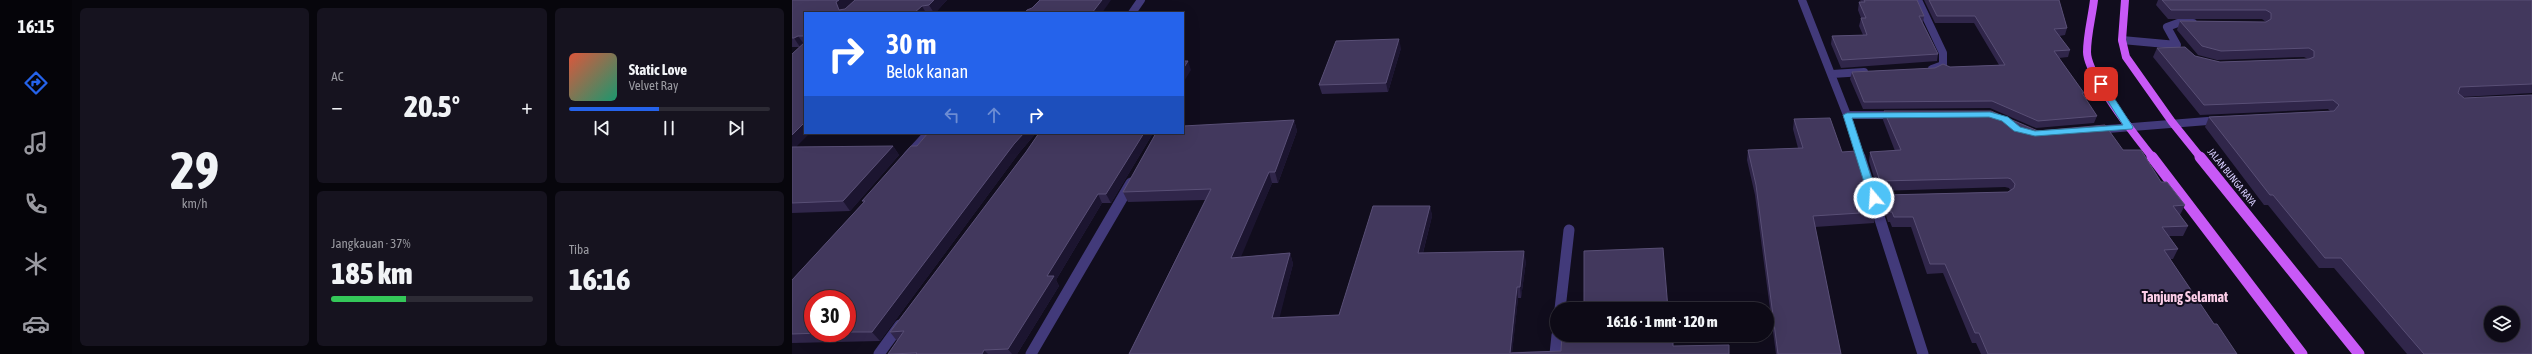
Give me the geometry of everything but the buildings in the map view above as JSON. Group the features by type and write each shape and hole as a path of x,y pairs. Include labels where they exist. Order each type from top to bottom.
{"main road":[{"path":"2094,0 2087,53 2094,73 2129,127 2302,354"},
{"name":"JALAN BUNGA RAYA","path":"2125,0 2122,40 2126,57 2172,122 2359,354"}],"street":[{"path":"1133,12 1141,0"},
{"path":"1802,0 1832,74 1877,198 1923,354"},
{"path":"1918,0 1943,53 1943,65 1925,69"},
{"path":"2122,40 2180,48 2167,27 2178,23 2201,23"},
{"path":"1832,74 1871,72"},
{"path":"1847,115 1903,115"},
{"path":"2082,130 2172,122 2227,120"},
{"path":"902,162 927,134"},
{"path":"1031,354 1136,173"},
{"path":"1561,302 1569,230"},
{"path":"879,354 907,316"},
{"path":"1555,354 1556,342"}],"district":[{"name":"Tanjung Selamat","path":"2185,297"}],"route":[{"path":"1874,198 1847,115 1990,114 2005,119 2017,129 2035,134 2129,127 2101,84"}]}
